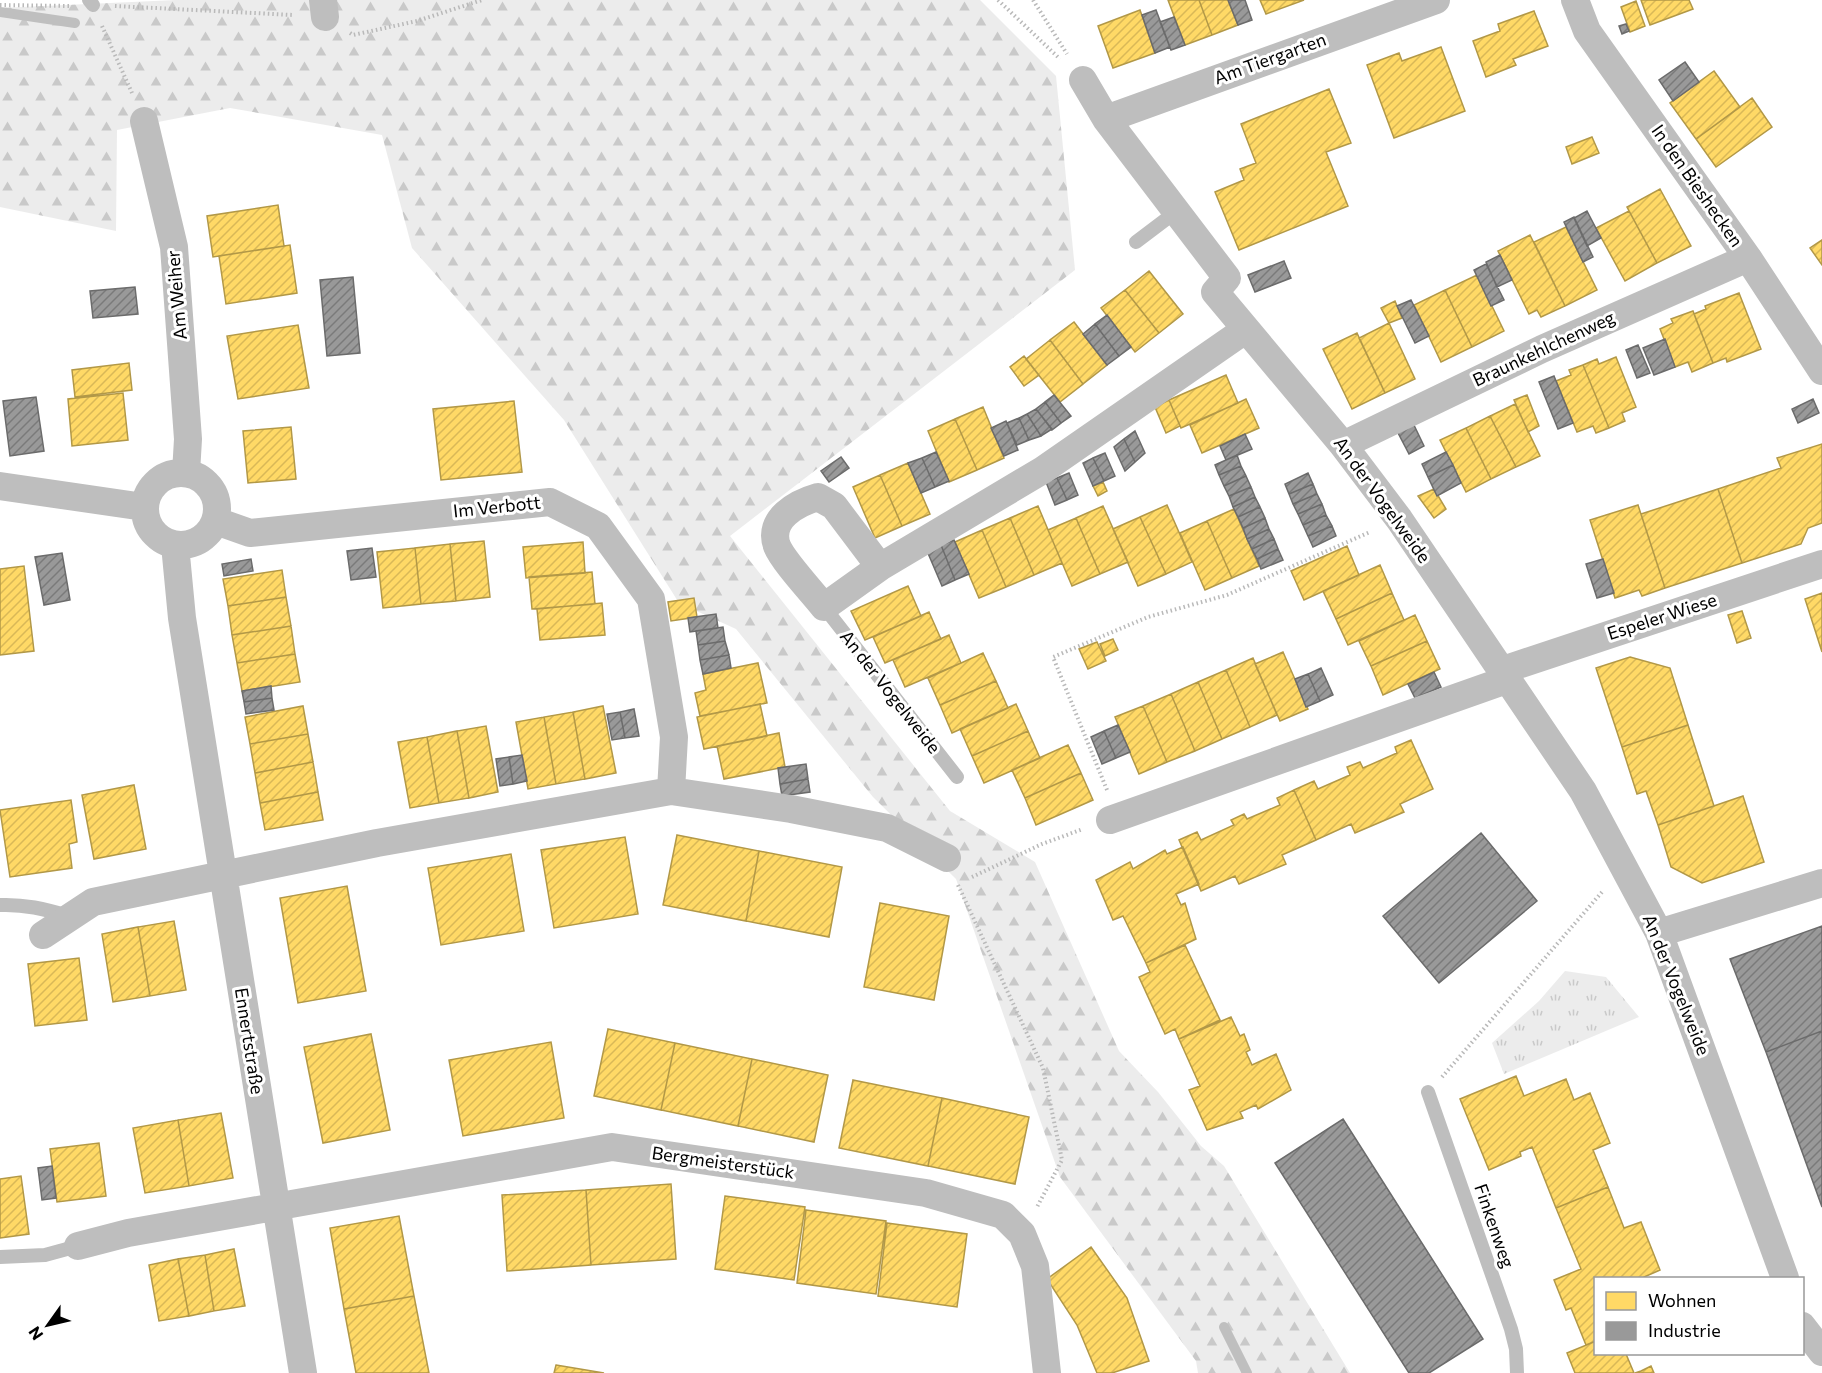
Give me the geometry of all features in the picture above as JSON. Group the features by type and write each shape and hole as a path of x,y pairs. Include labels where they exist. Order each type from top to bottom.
{"street":[{"name":"Am Tiergarten","path":"1112,126 1436,0"},
{"name":"In den Bieshecken","path":"1575,0 1587,31 1748,258 1822,370"},
{"path":"1083,80 1112,126"},
{"name":"Am Weiher","path":"144,121 174,247 188,439 186,472"},
{"name":"An der Vogelweide","path":"1112,126 1227,278 1215,292 1343,445 1399,519 1582,791 1659,933 1785,1277"},
{"name":"Braunkehlchenweg","path":"1343,445 1542,349 1748,258"},
{"path":"824,607 880,567 1043,470 1245,330"},
{"path":"186,472 205,482 212,490 216,500 216,521 200,541 188,545 176,545 157,537 150,528 144,507 147,495 162,477 186,472"},
{"path":"0,486 144,507"},
{"name":"An der Vogelweide","path":"824,607 777,546 776,532 782,517 798,504 818,497 834,506 880,567"},
{"name":"Im Verbott","path":"216,521 250,533 550,502 598,526 651,599 674,737 671,791"},
{"name":"Ennertstraße","path":"176,545 182,618 303,1373"},
{"name":"Espeler Wiese","path":"1506,675 1822,564"},
{"path":"1114,819 1506,675"},
{"path":"43,935 93,902 377,843 671,791 791,808 887,828 947,858"},
{"path":"1659,933 1822,883"},
{"name":"Bergmeisterstück","path":"276,1207 612,1147 926,1193 1003,1215 1022,1234 1035,1266 1047,1373"},
{"path":"78,1246 128,1233 276,1207"},
{"path":"1804,1327 1822,1352"}],"lane":[{"path":"1136,242 1177,211"},
{"name":"An der Vogelweide","path":"824,607 957,777"},
{"path":"0,906 16,904 70,917"},
{"name":"Finkenweg","path":"1428,1092 1511,1329 1516,1348 1517,1373"},
{"path":"0,1257 45,1255 78,1246"}],"path":[{"path":"0,5 91,3 324,8 353,35 417,21 482,0"},
{"path":"998,0 1083,80"},
{"path":"1033,0 1083,80"},
{"path":"91,3 144,121"},
{"path":"1022,1234 1062,1160 1043,1068 958,884 1042,844 1114,819 1053,657 1148,617 1227,595 1399,519"},
{"path":"1428,1092 1624,866"}],"green space":[{"path":"176,0 980,0 1056,76 1075,270 730,536 950,811 1035,862 1119,1051 1158,1092 1201,1146 1224,1166 1350,1373 1198,1373 1196,1361 1060,1177 956,879 873,797 736,629 679,603 564,420 412,248 382,135 230,108 117,130 116,231 0,207 0,8"},
{"path":"1565,971 1606,977 1639,1017 1504,1074 1492,1043 1539,1001"}],"building: Wohnen":[{"path":"1168,0 1199,0 1212,35 1185,45"},
{"path":"1199,0 1228,0 1238,25 1212,35"},
{"path":"1260,0 1304,0 1266,14"},
{"path":"1641,0 1689,0 1693,9 1650,25"},
{"path":"1636,1 1645,26 1630,32 1621,7"},
{"path":"1140,10 1155,53 1113,68 1098,26"},
{"path":"1534,11 1548,46 1513,59 1516,65 1486,77 1473,41 1500,31 1498,24"},
{"path":"1441,47 1465,111 1394,138 1367,65 1399,53 1402,61"},
{"path":"1714,71 1740,107 1696,139 1670,103"},
{"path":"1329,89 1351,143 1326,152 1348,206 1239,250 1215,192 1244,180 1240,169 1256,163 1241,124"},
{"path":"1752,98 1772,127 1716,167 1696,139"},
{"path":"1592,137 1599,153 1572,164 1566,147"},
{"path":"1660,189 1691,246 1657,263 1627,207"},
{"path":"278,205 284,246 213,257 207,216"},
{"path":"1629,211 1657,263 1625,281 1596,228"},
{"path":"1566,227 1597,290 1565,306 1534,242"},
{"path":"1530,235 1565,306 1541,317 1537,310 1529,314 1498,251"},
{"path":"1822,240 1822,265 1810,248"},
{"path":"290,245 297,293 226,304 219,256"},
{"path":"1149,271 1183,314 1159,333 1125,290"},
{"path":"1477,275 1504,331 1472,347 1445,290"},
{"path":"1125,290 1159,333 1135,352 1101,308"},
{"path":"1445,290 1472,347 1441,362 1414,305"},
{"path":"1739,293 1761,349 1727,362 1726,358 1713,363 1694,314 1706,309 1705,306"},
{"path":"1395,301 1402,318 1389,323 1381,308"},
{"path":"1693,311 1713,363 1692,372 1688,362 1675,367 1660,329 1673,323 1671,319"},
{"path":"1074,322 1107,365 1083,384 1050,340"},
{"path":"1389,323 1415,379 1385,393 1359,338"},
{"path":"298,325 309,388 238,399 227,336"},
{"path":"1357,333 1385,393 1352,409 1323,349"},
{"path":"1050,340 1083,384 1060,402 1026,359"},
{"path":"1024,356 1039,375 1024,386 1010,367"},
{"path":"1616,357 1636,407 1622,413 1625,421 1609,428 1583,365 1597,359 1599,364"},
{"path":"129,363 132,390 75,397 72,370"},
{"path":"1583,365 1609,428 1596,433 1593,426 1577,432 1556,381 1571,375 1569,370"},
{"path":"1226,375 1238,403 1181,428 1169,400"},
{"path":"123,393 128,440 72,446 68,399"},
{"path":"1527,395 1539,426 1528,432 1514,400"},
{"path":"1246,399 1259,428 1202,453 1190,425"},
{"path":"1169,400 1180,426 1166,433 1155,407"},
{"path":"514,401 522,472 441,480 433,409"},
{"path":"1515,404 1540,456 1516,467 1490,416"},
{"path":"983,407 1004,458 977,470 955,419"},
{"path":"1490,416 1516,467 1491,479 1466,428"},
{"path":"955,419 977,470 949,482 928,431"},
{"path":"291,427 296,479 248,483 243,431"},
{"path":"1466,428 1491,479 1466,492 1440,440"},
{"path":"1822,444 1822,523 1808,528 1801,544 1742,563 1718,489 1781,468 1777,458"},
{"path":"908,463 930,514 902,526 880,475"},
{"path":"880,475 902,526 875,538 853,487"},
{"path":"1103,482 1107,491 1098,496 1093,486"},
{"path":"1434,489 1446,509 1434,518 1418,496"},
{"path":"1718,489 1742,563 1665,588 1641,514"},
{"path":"1167,505 1192,562 1166,574 1140,517"},
{"path":"1638,505 1665,588 1642,596 1639,590 1615,598 1590,520"},
{"path":"1038,506 1062,563 1034,575 1010,518"},
{"path":"1103,506 1128,562 1100,574 1076,518"},
{"path":"1234,509 1259,566 1232,578 1207,521"},
{"path":"1140,517 1166,574 1138,586 1113,529"},
{"path":"1010,518 1034,575 1006,587 982,530"},
{"path":"1076,518 1100,574 1072,586 1048,530"},
{"path":"1207,521 1232,578 1205,590 1180,533"},
{"path":"982,530 1006,587 979,598 955,542"},
{"path":"484,541 490,597 456,601 450,544"},
{"path":"583,542 585,573 526,578 523,547"},
{"path":"450,544 456,601 421,604 415,548"},
{"path":"1347,546 1359,575 1304,600 1291,571"},
{"path":"415,548 421,604 383,608 377,552"},
{"path":"1380,565 1392,593 1336,619 1323,591"},
{"path":"24,566 34,651 0,655 0,569"},
{"path":"282,570 286,597 228,606 223,579"},
{"path":"592,572 595,604 532,609 529,577"},
{"path":"908,586 921,616 865,640 851,611"},
{"path":"1392,593 1404,620 1348,645 1336,619"},
{"path":"1822,593 1822,652 1805,599"},
{"path":"286,597 291,626 232,635 228,606"},
{"path":"694,598 697,617 671,621 668,602"},
{"path":"602,603 605,635 540,640 537,609"},
{"path":"1742,611 1751,638 1737,643 1728,615"},
{"path":"929,612 941,639 885,663 873,637"},
{"path":"1415,615 1427,641 1371,666 1359,641"},
{"path":"291,626 295,654 237,663 232,635"},
{"path":"949,635 961,663 905,687 893,660"},
{"path":"1113,639 1118,650 1105,656 1100,644"},
{"path":"1427,641 1440,669 1383,695 1371,666"},
{"path":"1097,642 1106,661 1088,669 1079,649"},
{"path":"1283,652 1308,709 1280,721 1255,664"},
{"path":"983,653 996,681 940,705 928,678"},
{"path":"295,654 300,682 242,691 237,663"},
{"path":"1630,657 1670,668 1688,725 1622,747 1596,668"},
{"path":"1253,658 1277,715 1250,727 1226,670"},
{"path":"758,663 767,703 700,716 695,693 706,690 703,674"},
{"path":"1226,670 1250,727 1222,739 1198,682"},
{"path":"996,681 1008,708 952,733 940,705"},
{"path":"1198,682 1222,739 1195,751 1171,694"},
{"path":"1171,694 1195,751 1167,762 1143,706"},
{"path":"760,704 767,736 704,749 697,717"},
{"path":"1016,704 1028,731 972,756 960,729"},
{"path":"303,706 308,734 250,744 245,717"},
{"path":"603,706 616,773 585,779 573,712"},
{"path":"1143,706 1167,762 1139,774 1115,717"},
{"path":"573,712 585,779 556,784 544,717"},
{"path":"544,717 556,784 528,789 516,722"},
{"path":"1688,725 1714,806 1658,825 1646,791 1637,794 1622,747"},
{"path":"486,726 498,792 469,798 457,731"},
{"path":"457,731 469,798 439,803 427,737"},
{"path":"1028,731 1040,758 984,783 972,756"},
{"path":"779,733 785,767 724,779 717,746"},
{"path":"308,734 313,762 255,773 250,744"},
{"path":"427,737 439,803 410,808 398,742"},
{"path":"1411,740 1433,789 1400,804 1404,812 1355,833 1351,824 1316,840 1294,790 1314,781 1318,789 1350,775 1347,767 1360,762 1363,768 1397,753 1395,747"},
{"path":"1068,745 1081,773 1025,798 1012,770"},
{"path":"313,762 318,792 260,803 255,773"},
{"path":"1081,773 1093,800 1036,825 1025,798"},
{"path":"134,785 146,849 94,859 82,795"},
{"path":"1294,790 1316,840 1282,855 1286,864 1239,884 1235,876 1201,891 1179,840 1197,832 1201,840 1234,825 1231,820 1244,814 1247,819 1280,805 1277,798"},
{"path":"318,792 323,820 265,830 260,803"},
{"path":"1743,796 1764,862 1702,883 1671,867 1658,825"},
{"path":"71,800 77,842 69,844 72,868 10,877 0,810"},
{"path":"677,835 759,851 746,921 663,905"},
{"path":"625,837 638,914 554,928 541,850"},
{"path":"1183,847 1199,884 1176,894 1181,905 1185,903 1196,939 1146,963 1123,916 1113,920 1096,880 1130,862 1133,869 1165,850 1167,854"},
{"path":"759,851 842,867 829,937 746,921"},
{"path":"511,854 524,931 441,945 428,868"},
{"path":"347,886 366,991 298,1003 280,898"},
{"path":"880,903 949,916 934,1000 864,987"},
{"path":"174,921 186,990 150,996 138,927"},
{"path":"138,927 150,996 113,1002 102,934"},
{"path":"1185,945 1220,1020 1179,1039 1175,1029 1165,1034 1139,977 1150,972 1146,963"},
{"path":"79,958 87,1020 35,1026 28,964"},
{"path":"1231,1017 1240,1036 1244,1034 1250,1050 1246,1052 1252,1065 1276,1054 1291,1090 1258,1109 1256,1105 1240,1112 1243,1118 1207,1130 1189,1090 1200,1086 1179,1039"},
{"path":"608,1029 675,1043 661,1110 594,1096"},
{"path":"371,1034 390,1130 323,1143 304,1047"},
{"path":"551,1042 564,1118 463,1136 449,1060"},
{"path":"675,1043 752,1059 738,1126 661,1110"},
{"path":"752,1059 828,1075 814,1142 738,1126"},
{"path":"1516,1076 1524,1096 1566,1079 1574,1100 1590,1093 1610,1143 1593,1150 1608,1187 1556,1208 1532,1147 1520,1152 1521,1156 1489,1170 1460,1099"},
{"path":"853,1080 942,1098 928,1166 839,1148"},
{"path":"942,1098 1029,1117 1015,1184 928,1166"},
{"path":"221,1113 233,1178 189,1186 178,1120"},
{"path":"178,1120 189,1186 145,1193 133,1128"},
{"path":"99,1143 106,1196 57,1202 50,1149"},
{"path":"21,1176 29,1234 0,1238 0,1179"},
{"path":"671,1184 676,1259 591,1265 586,1190"},
{"path":"1608,1187 1624,1228 1641,1222 1660,1270 1644,1277 1594,1277 1594,1342 1586,1345 1571,1308 1566,1310 1554,1280 1581,1269 1556,1208"},
{"path":"586,1190 591,1265 507,1271 502,1195"},
{"path":"725,1196 805,1207 794,1280 715,1269"},
{"path":"806,1210 886,1221 876,1294 797,1283"},
{"path":"399,1216 414,1296 344,1309 330,1228"},
{"path":"887,1223 967,1234 957,1307 878,1296"},
{"path":"1091,1247 1127,1298 1149,1361 1112,1373 1097,1373 1077,1325 1047,1279"},
{"path":"234,1249 245,1306 214,1311 205,1255"},
{"path":"205,1255 214,1311 189,1316 178,1259"},
{"path":"178,1259 189,1316 159,1321 149,1265"},
{"path":"414,1296 429,1373 356,1373 344,1309"},
{"path":"1594,1342 1594,1355 1626,1355 1634,1373 1575,1373 1567,1353"},
{"path":"556,1365 604,1373 554,1373"},
{"path":"1651,1366 1654,1373 1635,1373 1641,1371"}],"building: Industrie":[{"path":"1228,0 1245,0 1252,20 1238,25"},
{"path":"1156,10 1170,47 1155,53 1142,15"},
{"path":"1174,17 1185,45 1171,50 1160,22"},
{"path":"1626,24 1629,31 1622,34 1619,26"},
{"path":"1685,62 1699,82 1673,101 1659,80"},
{"path":"1587,211 1601,238 1587,246 1574,218"},
{"path":"1574,217 1593,257 1583,262 1564,222"},
{"path":"1500,255 1512,280 1497,287 1486,262"},
{"path":"1284,261 1291,278 1255,292 1248,275"},
{"path":"1486,264 1504,300 1491,306 1474,270"},
{"path":"353,277 360,353 327,356 320,280"},
{"path":"135,287 138,314 93,318 90,291"},
{"path":"1411,300 1429,336 1415,343 1397,306"},
{"path":"1107,315 1131,347 1119,356 1095,324"},
{"path":"1095,324 1119,356 1107,365 1083,334"},
{"path":"1665,339 1675,367 1654,375 1643,348"},
{"path":"1638,345 1650,373 1637,378 1626,350"},
{"path":"1554,376 1573,423 1558,429 1539,382"},
{"path":"1054,395 1071,416 1061,423 1045,402"},
{"path":"36,397 44,451 10,456 3,401"},
{"path":"1813,399 1819,413 1798,423 1792,409"},
{"path":"1045,402 1061,423 1052,430 1036,409"},
{"path":"1036,409 1052,429 1041,436 1027,414"},
{"path":"1027,414 1041,436 1029,440 1019,418"},
{"path":"1019,418 1029,440 1017,445 1007,423"},
{"path":"1006,421 1018,450 1004,456 991,428"},
{"path":"1412,421 1424,446 1409,454 1396,429"},
{"path":"1135,431 1145,453 1135,462 1124,439"},
{"path":"1245,434 1252,449 1226,460 1220,446"},
{"path":"1124,439 1135,462 1125,471 1114,447"},
{"path":"936,452 949,481 935,487 922,458"},
{"path":"1446,452 1453,465 1428,477 1422,464"},
{"path":"1105,453 1115,476 1104,481 1093,458"},
{"path":"1237,455 1241,466 1219,475 1215,465"},
{"path":"841,457 849,468 829,482 821,471"},
{"path":"922,458 935,487 921,493 908,463"},
{"path":"1093,458 1104,481 1093,486 1083,463"},
{"path":"1453,465 1461,483 1437,496 1428,477"},
{"path":"1241,466 1246,476 1224,486 1219,475"},
{"path":"1069,473 1078,495 1067,500 1057,478"},
{"path":"1308,473 1313,484 1289,494 1285,484"},
{"path":"1246,476 1251,487 1229,496 1224,486"},
{"path":"1057,478 1067,500 1055,505 1046,482"},
{"path":"1313,484 1317,494 1293,504 1289,494"},
{"path":"1251,487 1255,497 1233,507 1229,496"},
{"path":"1317,494 1322,504 1298,514 1293,504"},
{"path":"1255,497 1260,507 1238,517 1233,507"},
{"path":"1322,504 1326,515 1303,525 1298,514"},
{"path":"1260,507 1265,518 1243,528 1238,517"},
{"path":"1326,515 1332,526 1308,536 1303,525"},
{"path":"1265,518 1269,529 1247,539 1243,528"},
{"path":"1332,526 1336,536 1313,547 1308,536"},
{"path":"1269,529 1274,539 1252,549 1247,539"},
{"path":"1274,539 1278,549 1257,559 1252,549"},
{"path":"954,540 969,574 955,580 941,545"},
{"path":"941,545 955,580 942,586 927,551"},
{"path":"372,548 376,577 351,580 347,551"},
{"path":"1278,549 1283,560 1261,569 1257,559"},
{"path":"62,553 70,600 44,605 35,557"},
{"path":"251,559 253,571 224,576 222,564"},
{"path":"1603,559 1614,593 1597,598 1586,564"},
{"path":"716,614 718,628 690,632 688,618"},
{"path":"723,627 725,641 698,645 696,631"},
{"path":"725,641 729,655 700,660 698,645"},
{"path":"729,655 731,668 703,674 700,660"},
{"path":"1321,668 1333,695 1320,701 1308,674"},
{"path":"1434,672 1441,687 1415,698 1408,684"},
{"path":"1308,674 1320,701 1306,707 1295,679"},
{"path":"271,686 272,698 244,702 242,691"},
{"path":"272,698 274,710 246,714 244,702"},
{"path":"634,709 639,736 625,738 620,712"},
{"path":"620,712 625,738 612,740 607,714"},
{"path":"1118,725 1130,752 1116,758 1104,731"},
{"path":"1104,731 1116,758 1102,764 1091,737"},
{"path":"522,755 527,781 513,784 509,757"},
{"path":"509,757 513,784 500,786 496,759"},
{"path":"806,764 808,779 780,784 778,768"},
{"path":"808,779 810,792 782,796 780,784"},
{"path":"1481,833 1537,901 1439,983 1383,916"},
{"path":"1822,926 1822,1031 1766,1052 1730,959"},
{"path":"1822,1031 1822,1207 1766,1052"},
{"path":"1343,1119 1483,1339 1429,1373 1409,1373 1275,1163"},
{"path":"52,1166 56,1198 42,1200 38,1168"}],"waterway":[{"path":"0,12 75,23"},
{"path":"1224,1327 1247,1373"}]}
